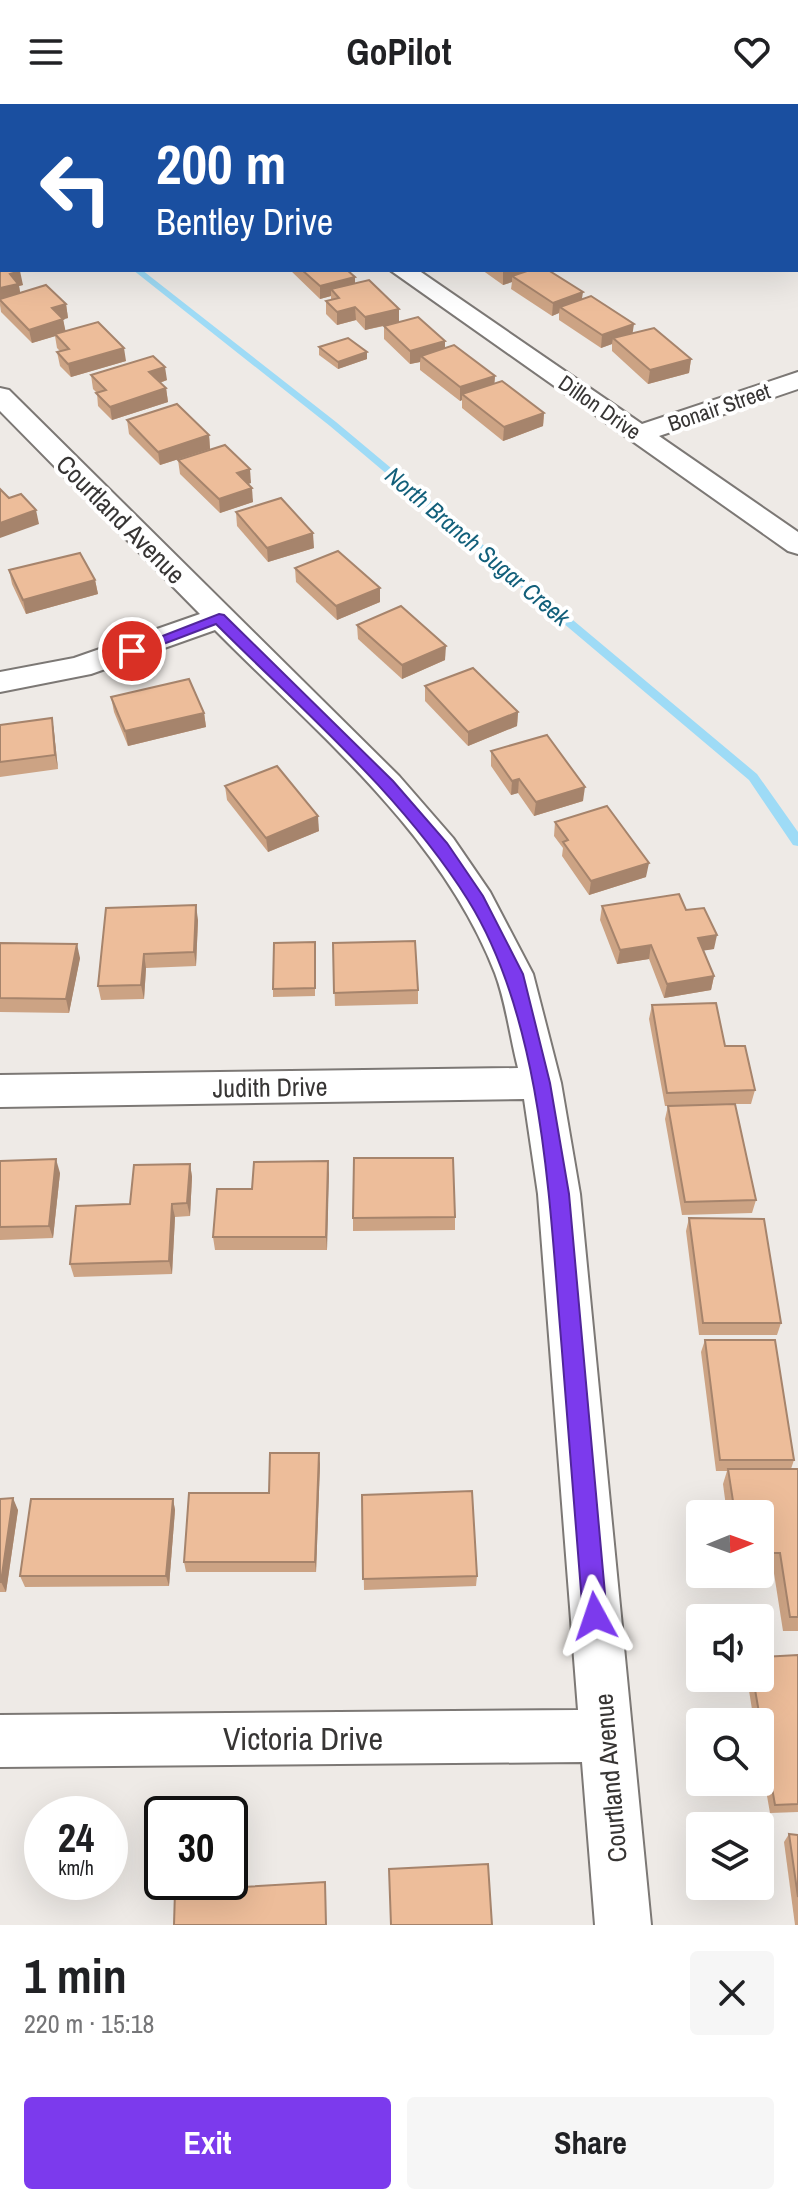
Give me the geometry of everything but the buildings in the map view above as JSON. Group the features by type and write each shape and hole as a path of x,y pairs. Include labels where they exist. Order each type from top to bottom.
{"street":[{"name":"Dillon Drive","path":"405,272 798,545"},
{"name":"Bonair Street","path":"639,434 798,380"},
{"name":"Courtland Avenue","path":"0,396 387,784 441,847 477,901 514,974 541,1083 559,1194 623,1925"},
{"path":"0,682 80,667 219,618"},
{"name":"Judith Drive","path":"0,1091 541,1083"},
{"name":"Victoria Drive","path":"0,1741 605,1736"}],"waterway":[{"name":"North Branch Sugar Creek","path":"140,272 333,424 753,777 798,842"}],"route":[{"path":"132,651 219,618 387,784 441,847 477,901 514,974 541,1083 559,1194 595,1616"}]}
